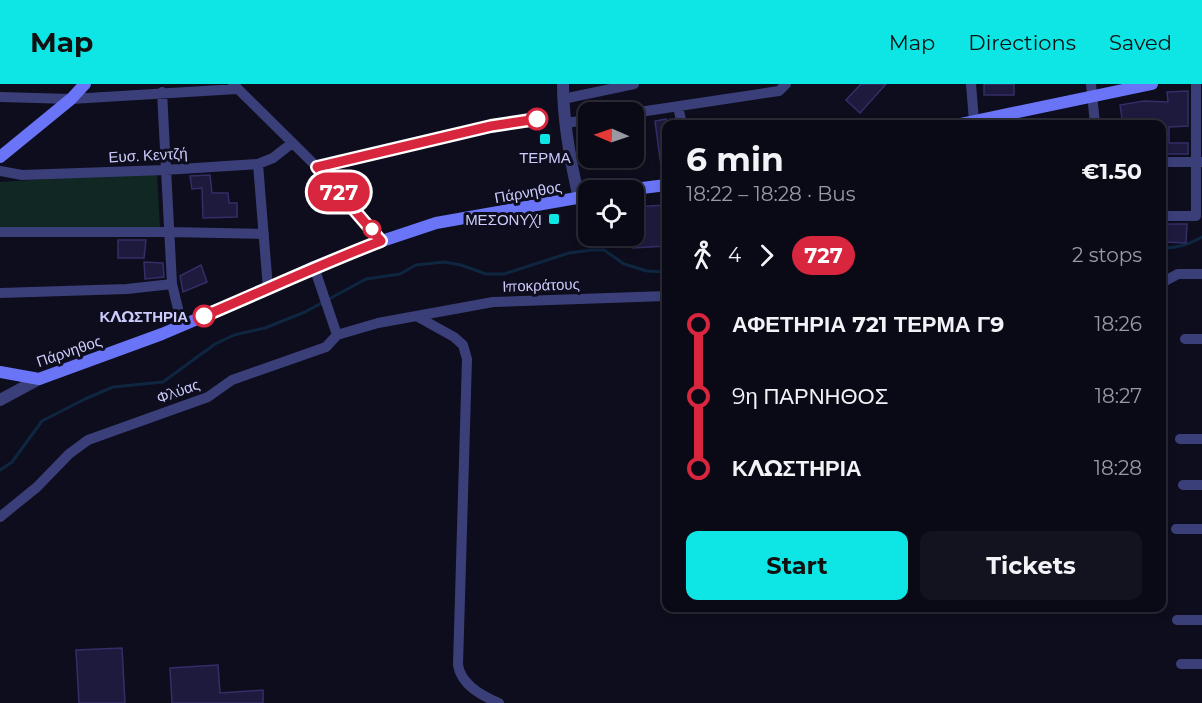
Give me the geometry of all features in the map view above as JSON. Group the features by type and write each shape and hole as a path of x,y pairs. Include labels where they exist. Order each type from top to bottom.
{"main road":[{"path":"0,157 71,99 85,84"},
{"path":"984,120 1152,84"},
{"path":"644,187 662,185"},
{"name":"Πάρνηθος","path":"0,372 39,379 182,325 314,267 381,241 436,223 578,198"}],"street":[{"path":"563,84 565,123 571,164 578,182"},
{"path":"563,99 634,84"},
{"path":"644,112 779,91 786,84"},
{"path":"971,84 974,120"},
{"path":"1091,84 1094,120"},
{"path":"1166,216 1196,216 1199,162 1196,84"},
{"path":"0,97 71,99 235,86 317,167 381,241"},
{"path":"162,92 172,284 182,325"},
{"path":"678,107 681,120"},
{"path":"565,123 578,121"},
{"name":"Ευσ. Κεντζή","path":"0,171 22,175 258,164 273,158 292,143"},
{"path":"1166,162 1199,162"},
{"path":"258,164 268,289"},
{"path":"0,232 169,231 264,234"},
{"path":"314,267 337,334"},
{"path":"1166,280 1178,274 1202,274"},
{"path":"0,293 127,289 172,284"},
{"name":"Ιποκράτους","path":"418,316 493,302 662,296"},
{"path":"418,316 454,337 463,345 467,359 458,665 460,676 487,698 499,703"},
{"name":"Φλύας","path":"0,517 37,487 69,454 88,440 208,397 232,380 326,347 337,334 378,323 418,316"},
{"path":"1185,339 1202,339"},
{"path":"0,400 39,379"},
{"path":"1180,439 1202,439"},
{"path":"1183,485 1202,484"},
{"path":"1176,529 1202,529"},
{"path":"1177,620 1202,620"},
{"path":"1180,664 1202,664"}],"green space":[{"path":"157,172 160,227 0,227 0,182"}],"building":[{"path":"861,84 886,84 860,113 846,100"},
{"path":"984,84 1014,84 1014,95 984,95"},
{"path":"1188,91 1188,126 1169,127 1169,143 1188,143 1188,154 1166,154 1166,120 1122,120 1120,105 1144,101 1168,102 1167,92"},
{"path":"666,119 662,120 662,166 661,166 655,121"},
{"path":"210,175 212,193 228,193 229,203 237,203 237,217 203,218 202,188 192,189 190,176"},
{"path":"662,205 662,246 633,248 633,246 644,246 644,206"},
{"path":"1166,224 1187,224 1186,243 1166,242"},
{"path":"118,240 146,240 144,258 118,258"},
{"path":"144,262 163,263 164,277 145,279"},
{"path":"201,265 207,282 183,292 180,276"},
{"path":"122,648 125,703 79,703 76,650"},
{"path":"218,665 220,693 263,690 263,703 172,703 170,668"}],"waterway":[{"path":"1166,248 1182,246 1202,237"},
{"path":"0,470 12,462 42,421 113,387 163,382 215,344 234,335 265,328 305,312 366,279 400,274 416,265 444,262 486,274 504,274 569,253 592,250 604,250 624,264 647,271 662,272"}],"bus line":[{"name":"727","path":"204,316 314,267 381,241 317,167 491,126 537,119"}],"place":[{"name":"ΤΕΡΜΑ","path":"545,139"},
{"name":"ΜΕΣΟΝΥΧΙ","path":"554,219"},
{"name":"ΚΛΩΣΤΗΡΙΑ","path":"204,316"}]}
